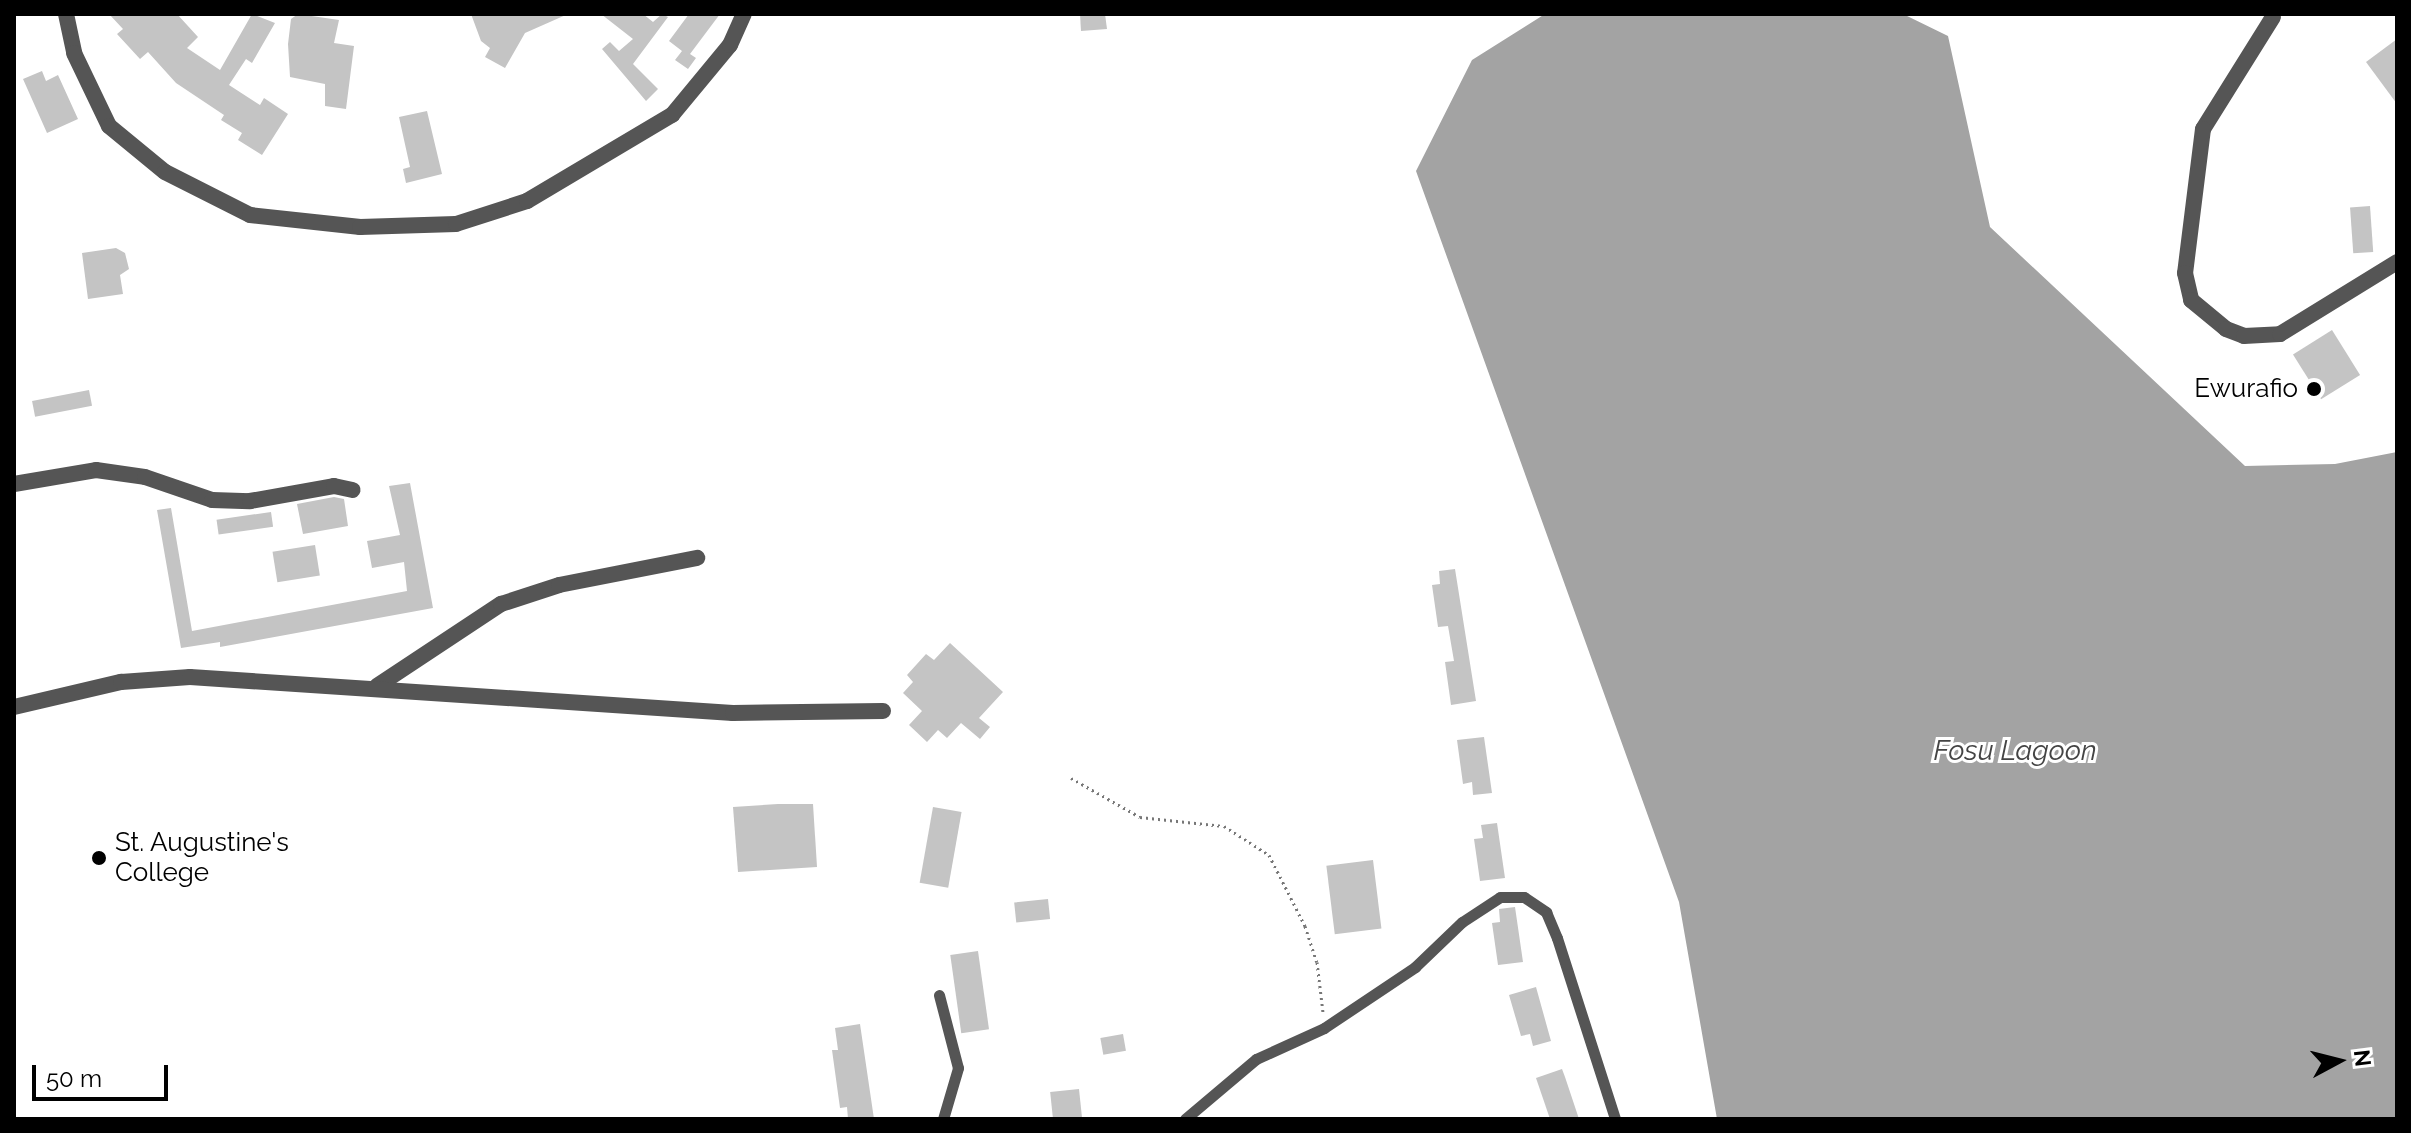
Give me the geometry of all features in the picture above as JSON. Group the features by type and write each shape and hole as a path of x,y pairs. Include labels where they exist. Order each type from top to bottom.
{"street":[{"path":"66,14 74,53 109,126 165,172 250,215 360,227 456,224 551,188 672,115 730,45 744,14"},
{"path":"2273,17 2203,129 2185,273 2191,300 2235,332 2280,334 2397,262"},
{"path":"14,484 96,470 145,477 212,500 250,501 334,486 353,490"},
{"path":"377,686 501,604 559,585 697,558"},
{"path":"14,707 121,682 190,677 377,686 463,697 733,713 883,711"}],"lane":[{"path":"1185,1119 1256,1059 1324,1028 1415,967 1462,922 1500,897 1524,897 1546,912 1615,1119"},
{"path":"939,995 958,1068 943,1119"}],"path":[{"path":"1071,778 1140,817 1224,826 1269,855 1305,926 1317,962 1324,1028"}],"water":[{"name":"Fosu Lagoon","path":"1545,14 1903,14 1948,36 1990,227 2245,466 2335,464 2397,452 2397,1119 1717,1119 1679,902 1416,171 1472,60"}],"building":[{"path":"109,14 177,14 198,37 187,48 220,70 252,14 275,23 252,63 246,59 229,85 260,105 264,98 288,114 262,155 238,140 242,133 221,120 224,115 176,83 148,52 140,59 117,34 123,29"},
{"path":"298,14 339,20 334,43 354,46 346,109 325,106 325,84 290,77 288,44 291,19"},
{"path":"471,14 568,14 525,33 505,68 485,57 490,48 481,41"},
{"path":"601,14 643,14 653,22 662,14 668,17 633,64 658,89 646,101 602,49 610,42 619,51 633,39"},
{"path":"689,14 720,14 690,54 696,58 688,69 675,60 682,51 669,41"},
{"path":"1080,14 1105,14 1107,29 1081,31"},
{"path":"2397,39 2397,104 2366,62"},
{"path":"42,71 46,81 58,75 78,119 47,133 23,79"},
{"path":"427,111 442,174 406,183 403,169 410,167 399,117"},
{"path":"2370,206 2373,252 2353,253 2350,207"},
{"path":"116,248 125,253 129,269 120,275 123,294 88,299 82,253"},
{"path":"2332,330 2360,375 2321,399 2293,354"},
{"path":"89,390 92,406 35,417 32,401"},
{"path":"410,483 433,608 220,647 220,642 181,648 157,510 171,508 192,631 407,591 404,562 372,568 367,541 400,535 389,486"},
{"path":"334,497 344,499 348,526 303,534 297,504"},
{"path":"271,512 273,527 219,535 217,520"},
{"path":"315,545 320,576 277,582 273,552"},
{"path":"1455,569 1476,701 1451,705 1445,662 1454,661 1448,626 1438,627 1432,585 1440,584 1439,571"},
{"path":"950,643 1003,692 979,718 990,727 980,739 961,723 947,738 938,730 927,742 909,725 922,711 903,693 913,682 907,675 926,654 934,660"},
{"path":"1484,737 1492,793 1473,795 1472,782 1463,784 1457,740"},
{"path":"813,804 817,867 738,872 733,807"},
{"path":"933,807 962,812 948,888 920,883"},
{"path":"1497,823 1505,878 1480,881 1474,839 1483,838 1481,825"},
{"path":"1373,860 1381,928 1335,934 1326,866"},
{"path":"1048,899 1050,919 1016,922 1014,903"},
{"path":"1515,907 1523,962 1498,965 1492,923 1500,922 1499,909"},
{"path":"978,951 989,1029 961,1033 950,955"},
{"path":"1536,987 1551,1041 1533,1046 1530,1034 1521,1036 1509,995"},
{"path":"860,1024 874,1119 848,1119 847,1107 840,1108 832,1050 838,1050 835,1028"},
{"path":"1123,1034 1126,1051 1103,1055 1100,1038"},
{"path":"1562,1069 1579,1119 1550,1119 1536,1078"},
{"path":"1079,1089 1082,1119 1053,1119 1050,1092"}],"place":[{"name":"Ewurafio","path":"2314,389"},
{"name":"St. Augustine's College","path":"99,858"}]}
